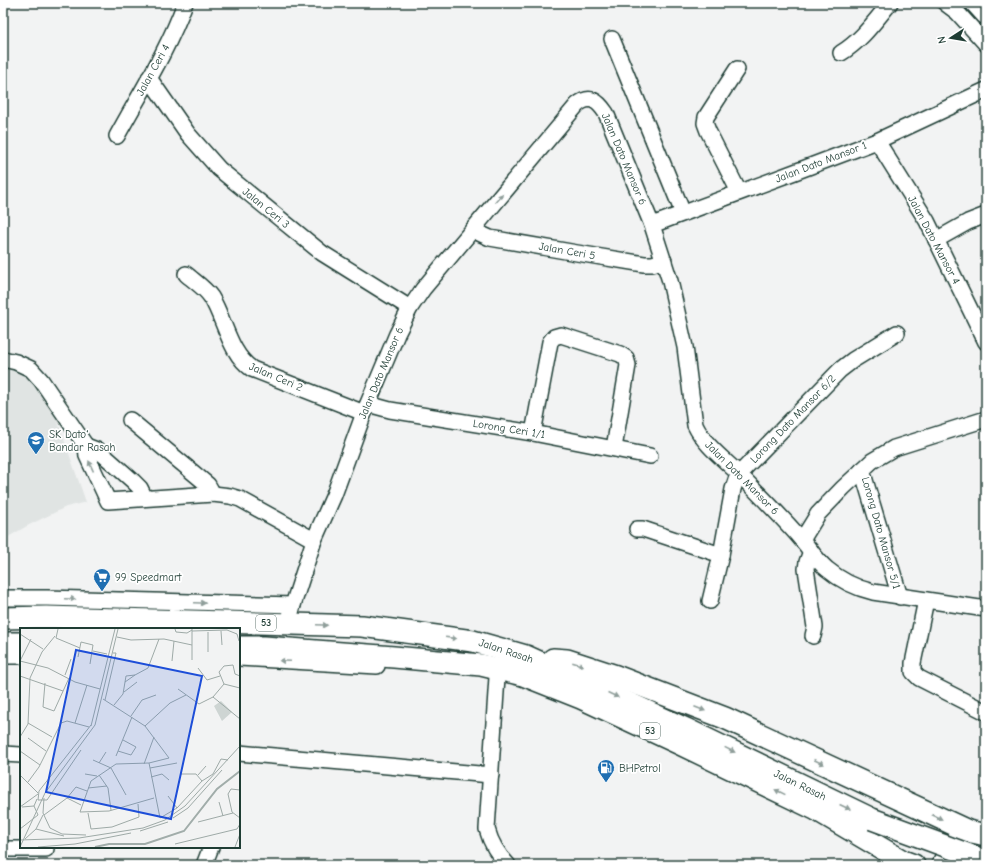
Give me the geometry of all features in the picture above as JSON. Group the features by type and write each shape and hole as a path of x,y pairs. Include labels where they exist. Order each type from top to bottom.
{"highway":[{"name":"Jalan Rasah","path":"3,618 46,608 290,615 473,641 526,656 686,729 816,802 905,864"},
{"path":"3,643 20,643"},
{"name":"Jalan Rasah","path":"240,647 310,651 481,665 523,674 581,698 680,744 816,802 872,819 933,852 963,865"},
{"path":"526,656 567,660 616,676 725,718 977,833"},
{"path":"481,665 533,685 905,864"},
{"path":"872,819 986,861"},
{"path":"942,865 953,845 977,833"}],"main road":[{"path":"975,3 986,15"}],"street":[{"name":"Jalan Ceri 4","path":"117,136 166,48 185,3"},
{"path":"841,53 858,41 890,3"},
{"path":"945,3 957,12 986,44"},
{"path":"612,39 683,213"},
{"path":"737,69 706,116 705,123 739,192"},
{"name":"Jalan Ceri 3","path":"149,78 188,134 219,169 322,253 410,308"},
{"name":"Jalan Dato Mansor 1","path":"652,225 877,141 986,90"},
{"name":"Jalan Dato Mansor 6","path":"290,615 314,540 334,495 366,408 397,334 410,308 423,289 577,105 589,99 597,102 606,113 652,225 674,295 686,347 695,425 705,442 739,474 806,545 825,568 839,579 864,590 900,597 986,609"},
{"name":"Jalan Dato Mansor 4","path":"877,141 927,221 986,342"},
{"path":"936,240 968,222 986,215"},
{"name":"Jalan Ceri 5","path":"474,228 479,233 490,238 577,254 644,264 664,261"},
{"name":"Jalan Ceri 2","path":"186,274 210,295 232,343 244,364 252,369 366,408"},
{"name":"Lorong Dato Mansor 6/2","path":"710,601 721,555 733,489 739,474 840,370 853,360 897,333"},
{"path":"533,433 550,342 554,336 561,335 620,354 626,358 628,365 614,448"},
{"path":"3,359 16,362 31,369 41,380 86,446 87,456 108,501 213,494 230,496 314,540"},
{"name":"Lorong Ceri 1/1","path":"366,408 390,410 533,433 650,456"},
{"path":"813,636 815,627 806,569 806,545 818,514 872,461 894,448 986,419"},
{"path":"130,420 208,485 213,494"},
{"path":"86,446 99,451 140,488 145,498"},
{"name":"Lorong Dato Mansor 5/1","path":"862,470 900,597"},
{"path":"637,529 643,529 721,555"},
{"path":"3,598 46,608"},
{"path":"926,600 913,663 913,672 919,678 986,712"},
{"path":"3,656 20,656"},
{"path":"240,658 478,673 533,685"},
{"path":"497,677 488,829 490,840 495,851 508,865"},
{"path":"240,753 491,775"},
{"path":"3,754 20,755"},
{"path":"204,865 210,848"},
{"path":"3,849 46,849"}],"shaded area":[{"name":"SK Dato' Bandar Rasah","path":"3,367 15,368 31,378 53,408 86,502 66,507 27,526 3,540"}],"place":[{"name":"SK Dato' Bandar Rasah","path":"36,455"},
{"name":"99 Speedmart","path":"102,592"},
{"name":"BHPetrol","path":"606,783"}]}
